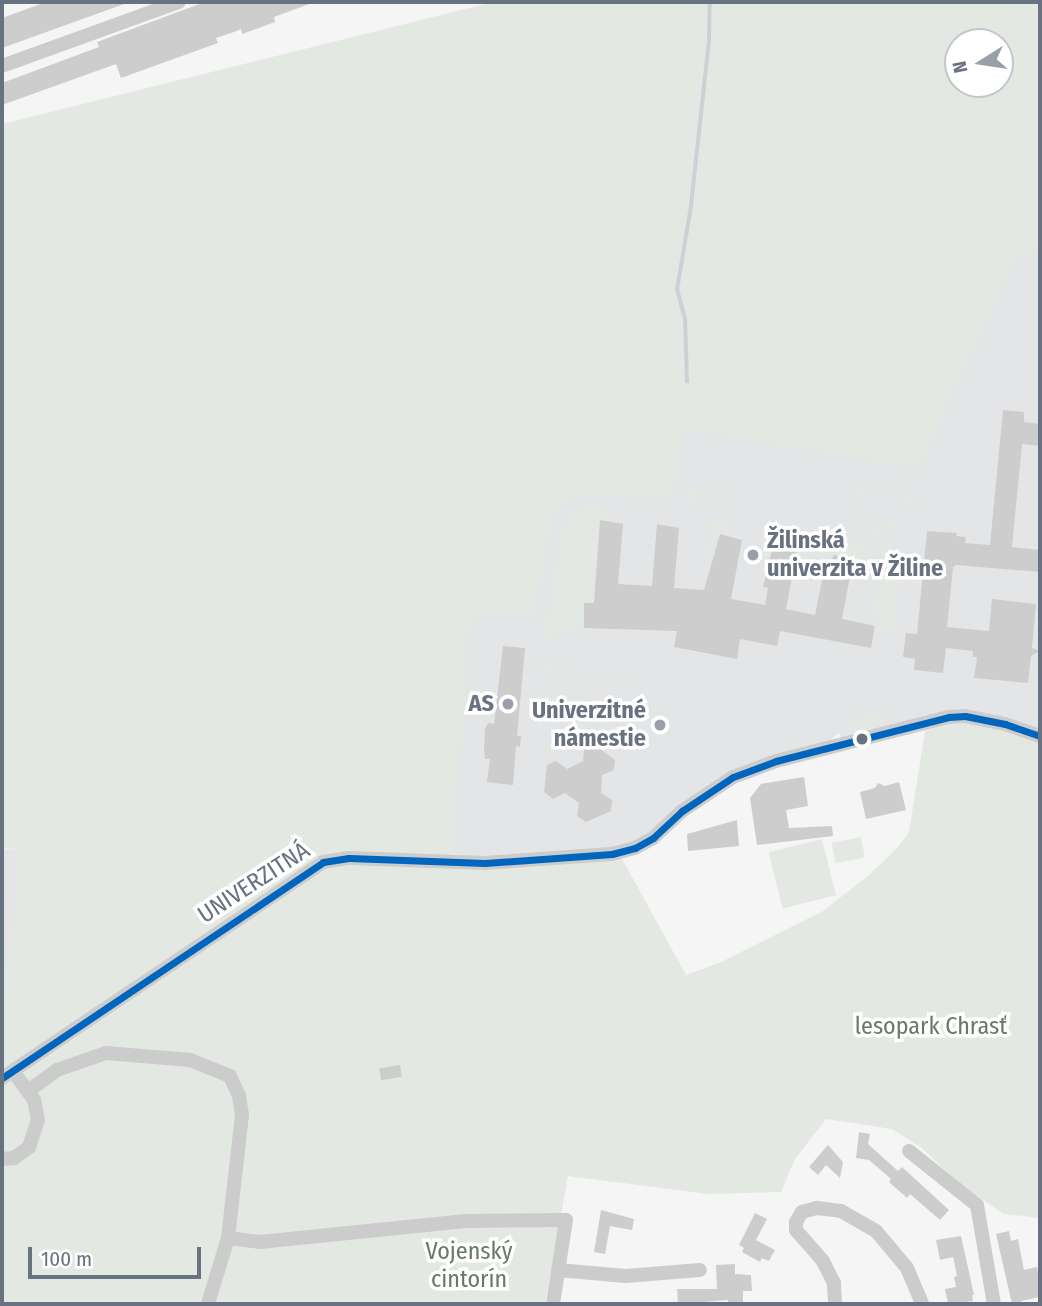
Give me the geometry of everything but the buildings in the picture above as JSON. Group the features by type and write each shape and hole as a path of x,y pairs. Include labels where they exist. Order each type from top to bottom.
{"street":[{"path":"2,66 179,2"},
{"name":"UNIVERZITNÁ","path":"8,1075 313,866 349,858 485,863 596,856 635,848 653,838 701,797 733,777 776,761 948,717 965,716 1005,724 1040,736"},
{"path":"28,1091 57,1070 106,1053 190,1060 230,1076 239,1096 242,1115 228,1238 220,1254 208,1304"},
{"path":"2,1159 21,1154 29,1147 36,1131 37,1109 28,1091 8,1075"},
{"path":"909,1151 977,1205 994,1304"},
{"path":"835,1304 834,1283 823,1261 796,1230 796,1222 802,1213 817,1208 841,1211 876,1231 907,1269 922,1304"},
{"path":"228,1238 260,1242 466,1220 566,1220 553,1304"},
{"path":"558,1270 626,1276 700,1270"}],"shaded area":[{"name":"Žilinská univerzita v Žiline","path":"1040,105 1040,730 975,712 841,738 839,733 828,742 751,765 649,834 622,847 496,859 427,851 2,1073 2,849 18,850 80,684 676,335"}],"green space":[{"path":"1040,2 1040,244 1014,263 918,469 685,430 673,500 577,494 553,515 534,618 470,616 452,859 620,855 686,975 721,962 823,911 869,875 898,847 909,832 925,731 966,719 1040,743 1040,1218 1004,1214 960,1185 922,1148 892,1129 826,1119 795,1159 781,1192 708,1194 568,1176 545,1304 2,1304 2,1018 20,850 2,848 2,124 489,3"},
{"path":"858,481 862,482 861,490 907,498 909,490 917,499 905,509 902,508 903,499 861,492 859,501 855,500"},
{"path":"699,485 698,493 728,498 729,490 733,490 730,509 726,509 727,501 697,496 696,505 691,504 687,492"},
{"path":"591,505 609,509 609,520 599,520 593,602 583,602 582,628 543,641 564,524 576,510"},
{"path":"854,511 858,511 856,520 886,526 888,517 896,520 896,526 888,532 873,534 874,525 857,522 855,530 851,530"},
{"path":"707,517 726,523 731,521 728,535 717,533 703,586 710,523 702,522"},
{"path":"847,542 867,545 866,552 858,551 847,613 855,615 854,621 843,619 853,560 845,558"},
{"path":"878,548 898,550 899,554 892,636 878,634 881,617 873,614 884,555 876,553"},
{"path":"548,661 548,669 621,676 622,668 627,672 627,680 621,686 621,678 548,671 547,679 540,669"},
{"path":"546,688 545,696 619,702 620,695 626,705 618,712 618,705 545,698 544,705 538,696"},
{"path":"885,708 883,722 878,727 853,735 849,721"},
{"path":"861,837 865,858 836,863 832,843"},
{"path":"822,839 836,895 783,909 769,852"}],"waterway":[{"path":"687,382 685,319 677,290 691,206 709,41 710,2"}],"transit line":[{"path":"2,1078 323,862 349,858 485,863 612,854 635,848 653,838 682,811 733,777 776,761 949,717 965,716 1005,724 1040,736"}],"place":[{"name":"Žilinská univerzita v Žiline","path":"753,555"},
{"name":"AS","path":"508,704"},
{"name":"Univerzitné námestie","path":"660,725"}],"park label":[{"name":"lesopark Chrasť","path":"931,1027"},
{"name":"Vojenský cintorín","path":"469,1266"}]}
